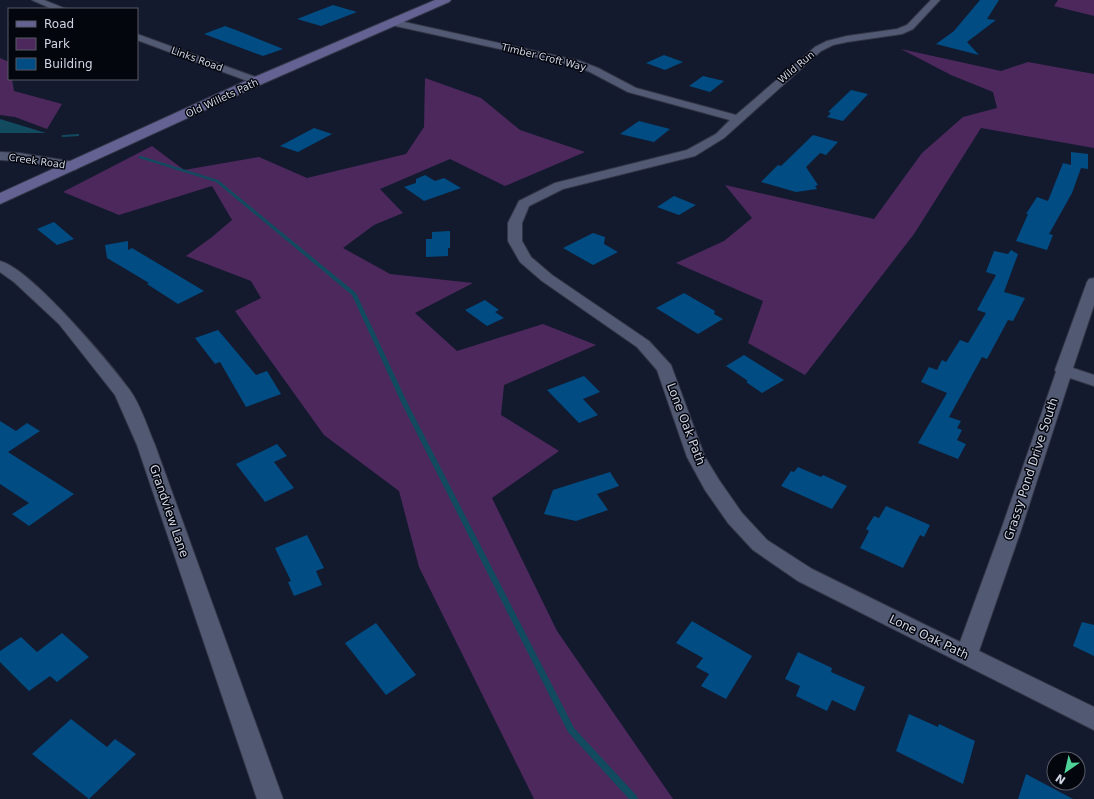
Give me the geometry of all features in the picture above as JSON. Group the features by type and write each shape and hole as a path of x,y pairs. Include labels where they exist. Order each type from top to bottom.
{"main road":[{"name":"Old Willets Path","path":"0,199 75,166 257,81 445,0"}],"street":[{"path":"36,0 58,8"},
{"name":"Wild Run","path":"667,160 690,153 720,136 818,49 830,43 847,39 899,32 910,27 936,0"},
{"name":"Timber Croft Way","path":"392,22 576,63 594,70 632,90 738,119"},
{"name":"Links Road","path":"138,37 257,81"},
{"name":"Creek Road","path":"0,156 19,157 75,166"},
{"name":"Lone Oak Path","path":"667,160 559,186 524,204 515,223 515,241 524,259 547,278 643,344 665,369 700,463 712,485 735,518 760,545 805,576 1094,719"},
{"name":"Grandview Lane","path":"0,265 19,280 64,321 123,393 146,445 270,799"},
{"name":"Grassy Pond Drive South","path":"966,655 1011,530 1063,370 1094,282"},
{"path":"1063,370 1094,381"}],"green space":[{"path":"1058,0 1094,0 1094,16 1054,6"},
{"path":"901,49 1001,71 1028,62 1094,74 1094,148 981,128 914,234 805,375 748,343 763,301 676,263 724,241 752,218 725,185 874,219 922,153 963,117 997,108 993,92 951,75"},
{"path":"0,58 8,62 8,80 12,80 14,91 62,104 47,129 15,117 0,115"},
{"path":"425,78 481,98 520,130 585,152 505,186 450,159 380,189 403,213 374,225 343,248 390,274 473,283 415,313 457,351 543,324 596,345 504,385 501,415 559,451 492,498 557,631 673,799 534,799 419,567 399,491 324,435 235,311 261,298 251,281 186,256 232,220 212,186 119,215 63,192 152,146 184,170 259,157 307,178 406,154 424,127"}],"water":[{"path":"0,119 46,133 0,133"}],"building":[{"path":"980,0 999,0 987,19 996,20 967,42 979,55 936,44 954,31"},
{"path":"333,5 357,12 321,26 297,19"},
{"path":"225,26 283,49 263,56 204,34"},
{"path":"664,55 683,62 665,70 646,63"},
{"path":"703,76 724,81 710,92 689,86"},
{"path":"851,90 868,94 843,121 827,117 831,113 828,112"},
{"path":"639,121 670,129 654,142 620,134"},
{"path":"314,128 332,134 298,152 280,146"},
{"path":"813,135 838,142 826,155 820,153 806,167 818,185 815,186 817,189 796,192 761,182 778,165 781,166"},
{"path":"1071,152 1088,154 1088,169 1081,168 1072,193 1049,234 1053,235 1047,250 1016,241 1028,214 1026,214 1037,197 1048,201 1063,163 1071,165"},
{"path":"425,175 435,181 444,178 461,188 424,201 404,187 416,183 416,179"},
{"path":"674,196 696,205 679,215 657,207"},
{"path":"54,222 74,239 57,245 37,229"},
{"path":"450,231 450,248 448,248 448,256 426,257 426,239 432,239 432,232"},
{"path":"593,233 605,237 604,244 618,252 593,265 563,248"},
{"path":"128,241 128,250 132,248 204,291 178,304 147,284 149,283 107,258 105,245"},
{"path":"1011,250 1018,254 1004,292 1025,298 1013,321 1008,320 987,359 982,357 949,417 961,421 957,428 962,430 957,440 966,444 958,459 918,443 947,393 921,382 929,367 937,370 942,360 946,362 960,340 968,343 986,313 977,310 996,275 986,272 994,251 1008,254"},
{"path":"684,293 715,311 714,314 723,319 698,334 656,308"},
{"path":"485,300 499,310 495,312 504,318 487,326 465,310"},
{"path":"218,330 256,375 267,371 281,394 246,407 220,362 215,364 195,338"},
{"path":"744,355 784,380 762,393 746,382 748,381 726,366"},
{"path":"584,376 600,392 583,399 598,415 579,423 547,390"},
{"path":"0,421 16,431 27,423 40,431 8,452 74,494 29,526 12,514 29,503 0,484"},
{"path":"277,444 287,456 274,462 294,488 265,502 236,464"},
{"path":"798,467 821,477 823,475 847,486 832,509 781,486 791,471 794,472"},
{"path":"610,472 619,486 597,494 608,510 576,521 544,514 553,490"},
{"path":"886,506 930,525 924,537 920,535 903,568 860,548 869,531 866,529 874,516 879,518"},
{"path":"307,535 324,568 316,571 322,585 294,596 288,582 291,581 275,548"},
{"path":"692,621 752,656 726,699 701,686 709,674 696,667 703,658 676,643"},
{"path":"1082,622 1094,625 1094,656 1073,646"},
{"path":"376,623 416,675 386,695 345,643"},
{"path":"62,633 89,657 57,682 50,676 29,691 0,662 0,651 21,637 37,652"},
{"path":"798,652 832,668 831,672 865,687 855,711 832,700 827,711 796,696 800,686 785,679"},
{"path":"909,714 938,727 939,724 975,741 963,784 896,751"},
{"path":"71,719 107,747 115,739 136,754 89,799 32,754"},
{"path":"1026,774 1046,785 1046,791 1058,791 1073,799 1018,799"}],"waterway":[{"path":"63,136 78,135"},
{"path":"140,157 217,181 354,294 405,404 571,730 634,799"}]}
